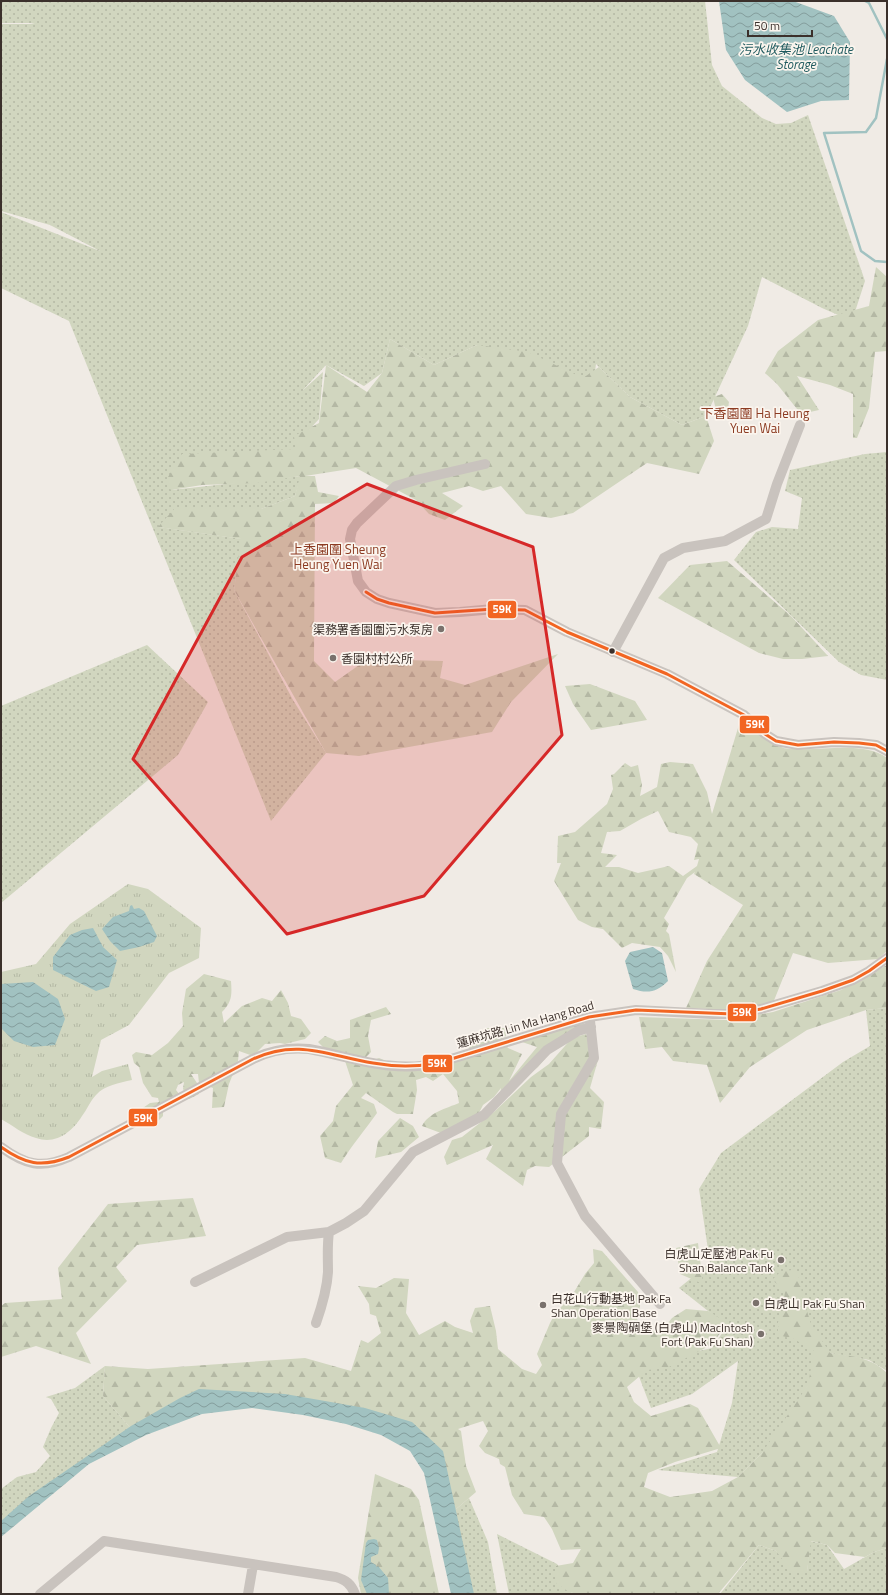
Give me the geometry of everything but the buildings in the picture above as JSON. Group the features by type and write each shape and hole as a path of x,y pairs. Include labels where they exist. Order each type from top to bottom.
{"street":[{"path":"613,652 664,558 683,548 725,541 766,519 777,484 800,425"},
{"path":"485,464 396,486 357,523 352,530 350,539 358,582 366,592 377,599 408,608 443,613 494,608 525,610 567,632 667,674 738,712 776,741 794,744 834,742 859,743 876,745 887,751"},
{"name":"蓮麻坑路 Lin Ma Hang Road","path":"1,1147 17,1159 25,1162 40,1164 55,1163 70,1157 253,1059 278,1050 290,1048 309,1049 390,1066 421,1067 636,1010 713,1014 738,1013 761,1009 853,980 870,971 887,958"},
{"path":"195,1282 287,1237 329,1232 364,1211 413,1152 484,1115 547,1050 590,1022"},
{"path":"590,1022 594,1058 561,1114 557,1163 585,1216 660,1304"},
{"path":"316,1323 325,1297 328,1272 327,1245 329,1232"},
{"path":"40,1594 104,1541 336,1577 345,1580 352,1586 355,1594"},
{"path":"248,1594 253,1565"}],"highlighted area":[{"path":"367,484 533,547 562,735 424,896 287,934 133,759 242,557"}],"green space":[{"path":"1,1 705,1 712,65 722,86 762,118 776,124 791,123 808,115 865,281 852,321 822,308 762,277 748,326 706,416 682,425 630,397 596,364 590,409 477,345 434,365 390,339 382,373 364,386 326,365 302,391 323,372 319,419 296,444 296,450 171,490 301,476 295,496 256,511 159,527 242,539 234,590 293,700 326,753 271,821 69,321 1,288 1,212 100,251 50,225 1,211 1,24 35,23 1,23"},
{"path":"876,267 887,277 887,351 875,352 869,408 857,438 853,438 853,394 830,385 797,376 819,410 801,414 777,384 765,373 778,351 818,320 869,306"},
{"path":"390,339 434,365 477,345 528,352 583,378 599,367 630,397 682,425 706,416 714,441 699,474 647,463 573,513 551,518 526,514 501,486 483,491 469,486 442,493 463,506 445,520 429,514 416,500 356,468 305,476 315,476 318,492 339,496 334,503 315,504 314,661 335,682 362,663 406,660 443,661 440,678 465,685 558,654 511,702 492,732 359,756 326,753 234,590 241,539 158,527 176,507 261,509 295,496 300,476 257,483 202,485 171,490 165,482 182,454 296,449 294,436 319,423 326,365 367,392 382,373"},
{"path":"722,394 729,402 726,418 717,415 713,397"},
{"path":"887,452 887,680 861,675 839,662 734,560 756,532 772,527 798,529 802,498 785,491 790,470 865,454"},
{"path":"727,561 791,616 828,656 802,659 783,659 759,653 658,598 690,565"},
{"path":"147,645 208,702 178,755 1,903 1,706"},
{"path":"590,684 635,701 647,720 591,730 573,704 565,686"},
{"path":"741,718 764,738 784,748 855,748 877,753 887,758 887,951 878,959 828,963 793,953 773,1003 731,1010 686,1008 707,961 743,905 694,874 695,872 687,878 664,918 669,924 666,931 669,934 676,972 668,956 660,947 632,943 622,948 603,929 592,927 578,920 554,881 561,863 557,863 558,836 575,832 607,804 613,789 611,775 625,763 631,767 638,765 642,785 640,796 657,787 661,764 670,762 693,764 707,792 712,814","holes":["658,811 669,832 691,837 698,844 694,860 699,859 697,866 683,876 669,866 638,873 619,867 605,867 617,855 601,853 607,832 620,831"]},
{"path":"128,884 148,889 201,928 199,958 169,973 129,1025 101,1040 92,1077 102,1071 128,1064 132,1080 112,1085 96,1095 78,1122 63,1136 50,1140 32,1137 1,1119 1,972 36,964 70,924"},
{"path":"887,965 887,1008 866,1010 807,1030 750,1067 720,1103 707,1065 673,1061 662,1047 645,1049 639,1017 727,1020 773,1012 841,990"},
{"path":"204,974 231,981 231,998 228,1005 222,1012 224,1023 242,1006 262,998 272,1001 281,990 288,1003 291,1016 301,1019 311,1033 305,1039 285,1044 265,1044 253,1056 239,1051 238,1061 229,1084 224,1107 212,1108 213,1088 199,1083 198,1074 191,1074 197,1083 199,1094 189,1099 183,1089 184,1082 178,1085 176,1090 183,1099 163,1107 163,1116 154,1125 148,1117 142,1120 140,1110 150,1103 159,1102 158,1098 152,1097 143,1083 139,1067 134,1063 132,1055 136,1052 152,1055 168,1043 183,1026 182,1013 186,989"},
{"path":"386,1007 391,1014 371,1020 368,1036 371,1052 358,1065 379,1058 396,1065 408,1067 432,1055 447,1058 469,1050 468,1038 479,1036 485,1028 510,1028 503,1041 508,1048 522,1054 509,1081 537,1047 522,1042 583,1023 585,1024 556,1046 538,1067 519,1083 500,1094 501,1088 494,1097 483,1105 474,1123 449,1136 422,1126 433,1114 459,1103 457,1091 443,1074 433,1081 426,1077 416,1080 417,1090 413,1114 397,1114 366,1093 361,1098 374,1104 377,1113 341,1163 325,1158 320,1136 333,1121 336,1106 353,1085 344,1058 329,1053 318,1042 325,1036 337,1041 350,1038 350,1020"},
{"path":"887,1008 887,1371 869,1360 830,1353 765,1450 738,1477 658,1470 717,1452 732,1403 738,1361 692,1394 651,1408 638,1374 655,1361 712,1348 727,1326 679,1288 710,1263 699,1189 721,1153 843,1062 870,1046 866,1010"},
{"path":"586,1034 598,1060 590,1088 604,1102 601,1129 589,1127 589,1136 549,1167 535,1166 527,1170 523,1186 486,1159 493,1145 447,1165 444,1157 452,1140 462,1137 495,1111 531,1077 549,1064 572,1038"},
{"path":"400,1118 413,1126 419,1137 401,1152 375,1158 378,1141"},
{"path":"193,1198 206,1236 137,1245 116,1267 127,1281 76,1333 91,1364 36,1346 1,1357 1,1306 5,1303 62,1299 58,1268 108,1204"},
{"path":"698,1243 703,1284 680,1274 676,1248"},
{"path":"593,1249 602,1251 638,1292 640,1306 637,1319 646,1329 660,1333 672,1318 686,1309 708,1311 728,1323 711,1345 667,1368 647,1370 627,1387 634,1402 651,1416 690,1404 698,1408 721,1448 675,1462 648,1473 644,1487 670,1497 712,1491 738,1477 762,1453 808,1385 814,1351 794,1339 778,1335 778,1322 783,1312 785,1290 772,1280 781,1271 793,1270 800,1279 802,1295 811,1324 830,1353 853,1356 868,1360 887,1373 887,1548 874,1552 865,1557 835,1553 827,1545 811,1541 807,1572 792,1572 776,1551 759,1545 718,1594 577,1594 569,1592 556,1583 556,1566 573,1563 581,1549 561,1550 552,1529 544,1517 524,1514 512,1495 505,1467 500,1464 499,1459 485,1453 479,1446 488,1431 483,1421 458,1429 461,1431 466,1466 476,1492 448,1516 401,1427 198,1398 133,1431 103,1396 105,1366 148,1369 305,1358 351,1371 361,1340 368,1343 381,1333 376,1316 370,1314 369,1304 358,1286 376,1288 394,1278 409,1279 406,1313 419,1335 445,1321 455,1327 473,1333 470,1321 475,1308 490,1306 496,1331 498,1349 522,1369 536,1374 542,1365 537,1354 550,1323 556,1312 571,1297 585,1274 594,1263"},
{"path":"105,1366 103,1396 133,1431 1,1528 1,1489 17,1477 36,1472 50,1456 43,1447 59,1413 51,1399 46,1397 75,1388"},
{"path":"375,1474 411,1489 419,1500 439,1594 361,1594 358,1578"},
{"path":"469,1498 488,1542 497,1594 462,1594 448,1516"},
{"path":"497,1534 557,1564 573,1586 571,1594 509,1594"},
{"path":"810,1541 827,1545 844,1569 874,1552 887,1548 887,1594 720,1594 759,1545 776,1551 807,1572"}],"water":[{"name":"污水收集池 Leachate Storage","path":"719,1 793,1 834,16 850,42 849,100 821,101 787,112 745,80 726,50"},
{"path":"132,905 134,909 139,908 144,911 157,936 154,942 120,951 110,941 102,929 113,917 129,911 130,906"},
{"path":"93,928 103,947 117,960 109,987 96,991 53,970 53,957 70,935 82,930"},
{"path":"653,947 662,953 668,981 660,988 648,992 633,989 625,961 630,952"},
{"path":"33,982 58,999 65,1019 55,1045 33,1047 14,1041 1,1028 1,984"},
{"path":"199,1389 285,1394 365,1408 412,1422 443,1451 474,1594 451,1594 424,1473 410,1451 381,1435 346,1424 303,1415 252,1408 202,1414 146,1435 89,1464 1,1537 1,1521 29,1496 131,1426"},
{"path":"368,1540 377,1540 379,1548 378,1554 371,1557 371,1562 376,1565 376,1567 378,1566 388,1578 389,1594 367,1594 361,1580 366,1543"}],"waterway":[{"path":"865,1 869,3 887,39"},
{"path":"887,59 876,118 866,132 824,133 861,251 875,261 887,262"}],"transit line":[{"name":"59K","path":"366,592 377,599 389,603 435,613 494,609 525,610 567,632 667,674 744,715 765,734 776,741 798,745 834,742 859,743 876,745 887,751"},
{"name":"59K","path":"1,1147 26,1161 42,1163 69,1157 253,1059 269,1053 299,1049 313,1050 357,1060 397,1066 414,1066 438,1063 589,1017 636,1010 733,1014 761,1009 853,980 887,958"}],"place":[{"name":"渠務署香園圍污水泵房","path":"441,629"},
{"name":"香園村村公所","path":"333,658"},
{"name":"白虎山定壓池 Pak Fu Shan Balance Tank","path":"781,1260"},
{"name":"白虎山 Pak Fu Shan","path":"756,1303"},
{"name":"白花山行動基地 Pak Fa Shan Operation Base","path":"543,1305"},
{"name":"麥景陶碉堡 (白虎山) MacIntosh Fort (Pak Fu Shan)","path":"761,1334"}],"district":[{"name":"下香園圍 Ha Heung Yuen Wai","path":"755,420"},
{"name":"上香園圍 Sheung Heung Yuen Wai","path":"338,556"}]}
